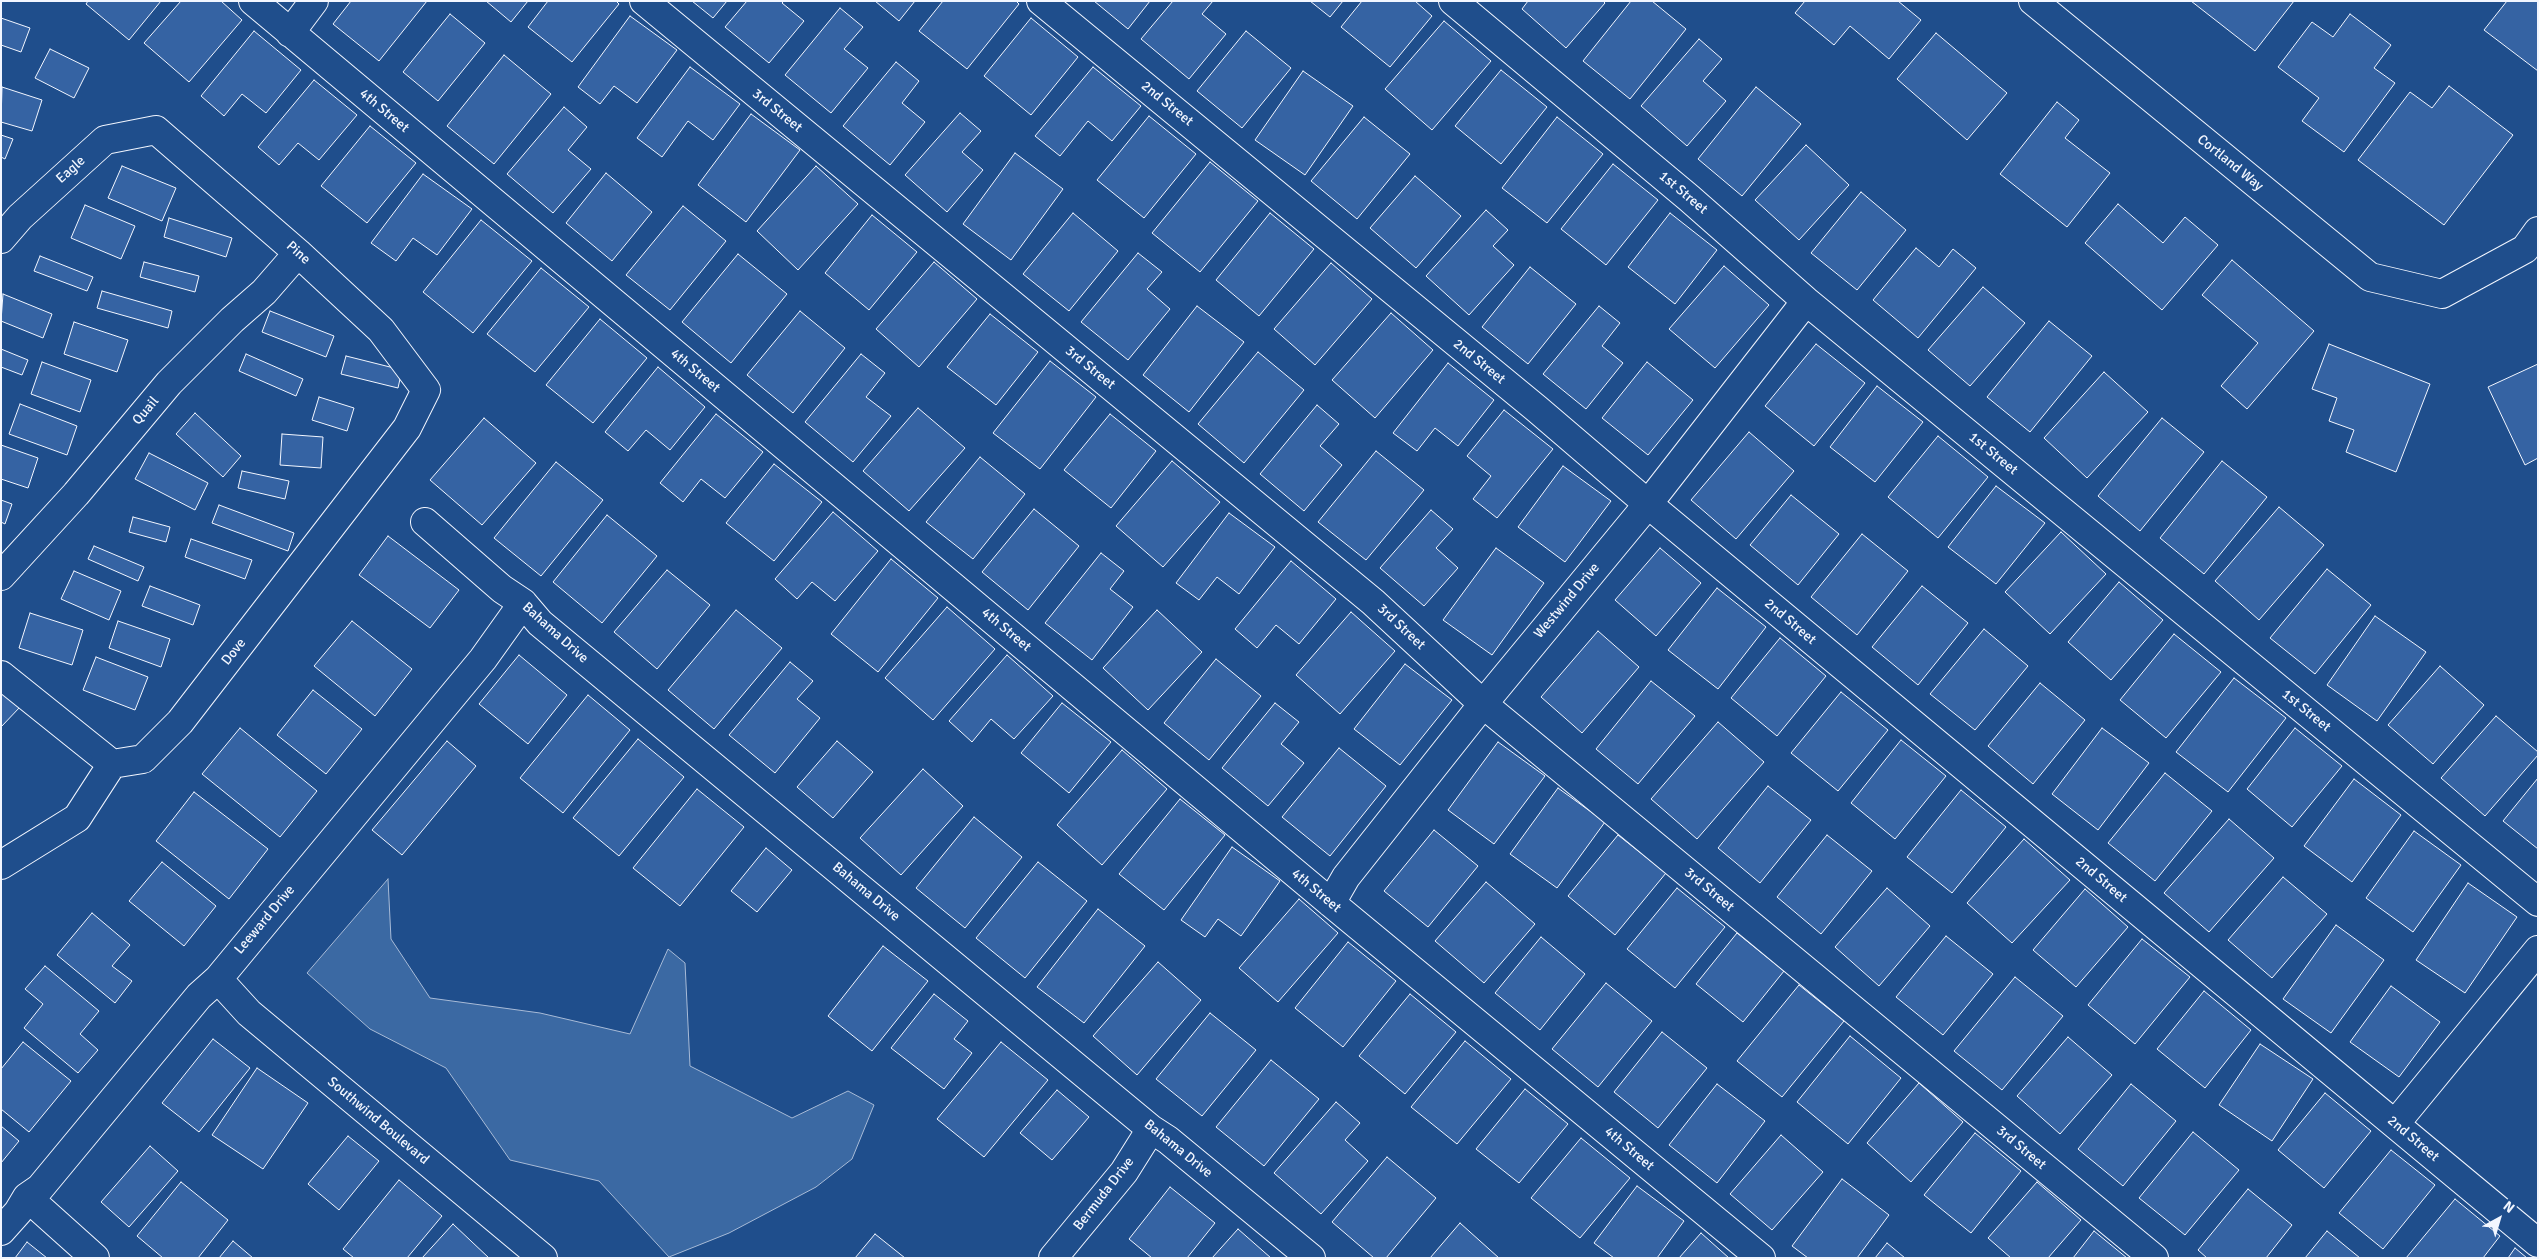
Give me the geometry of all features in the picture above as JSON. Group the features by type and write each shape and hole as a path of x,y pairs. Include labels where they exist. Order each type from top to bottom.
{"street":[{"name":"4th Street","path":"253,1 1331,903 1761,1258"},
{"path":"290,33 314,1"},
{"name":"3rd Street","path":"644,1 1373,602 1483,704 2154,1258"},
{"name":"2nd Street","path":"1042,1 1529,402 1648,504 2538,1243"},
{"name":"1st Street","path":"1453,1 1689,198 1806,301 2538,902"},
{"name":"Cortland Way","path":"2033,1 2370,277 2442,294 2524,249 2538,231"},
{"name":"Eagle","path":"1,239 20,217 105,140 156,130"},
{"name":"Pine","path":"156,130 298,252 381,330 426,390"},
{"name":"Quail","path":"1,576 76,494 169,384 232,320 264,292 298,252"},
{"name":"Westwind Drive","path":"1331,903 1346,877 1483,704 1648,504 1806,301"},
{"name":"Dove","path":"112,764 143,759 180,722 407,428 426,390"},
{"name":"Bahama Drive","path":"425,522 502,589 523,603 540,623 1151,1129 1168,1140 1310,1258"},
{"name":"Leeward Drive","path":"1,1231 18,1212 27,1197 40,1188 199,996 218,978 483,659 523,603"},
{"path":"1,675 112,764 77,818 1,865"},
{"path":"2395,1124 2538,950"},
{"name":"Southwind Boulevard","path":"218,978 249,1013 542,1258"},
{"name":"Bermuda Drive","path":"1054,1258 1124,1172 1151,1129"},
{"path":"27,1197 95,1258"}],"water":[{"path":"388,879 391,939 430,998 540,1013 630,1034 668,949 685,963 690,1066 792,1118 848,1091 874,1105 852,1159 816,1187 729,1233 669,1257 599,1181 510,1160 446,1068 370,1029 307,973"}],"building":[{"path":"88,1 161,1 129,40 86,4"},
{"path":"181,1 221,1 242,20 189,82 144,43"},
{"path":"351,1 427,1 379,61 333,24"},
{"path":"486,1 528,1 511,22"},
{"path":"548,1 616,1 619,4 572,62 528,27"},
{"path":"692,1 727,1 713,18"},
{"path":"747,1 784,1 782,3 804,21 769,63 725,27"},
{"path":"875,1 915,1 899,21"},
{"path":"943,1 1016,1 1019,4 967,69 919,31"},
{"path":"1094,1 1150,1 1128,29"},
{"path":"1173,1 1213,1 1202,14 1226,34 1189,79 1141,39"},
{"path":"1310,1 1343,1 1330,17"},
{"path":"1362,1 1415,1 1432,16 1390,67 1341,27"},
{"path":"1528,1 1603,1 1605,3 1566,48 1522,9"},
{"path":"1631,1 1652,1 1686,29 1630,99 1583,61"},
{"path":"1805,1 1898,1 1921,20 1889,59 1850,26 1834,45 1795,13"},
{"path":"2191,1 2294,1 2255,51"},
{"path":"2507,1 2538,1 2538,71 2484,30"},
{"path":"840,8 863,27 844,49 868,68 831,113 785,75"},
{"path":"450,14 485,43 438,101 403,72"},
{"path":"2350,14 2391,45 2374,68 2395,83 2344,152 2302,121 2319,98 2278,67 2312,22 2333,37"},
{"path":"630,16 677,50 637,103 614,86 600,104 578,87"},
{"path":"1,18 30,28 21,52 1,45"},
{"path":"1031,18 1078,57 1031,115 984,76"},
{"path":"1444,21 1491,61 1432,130 1385,89"},
{"path":"254,31 301,70 266,113 242,94 224,116 201,96"},
{"path":"1246,31 1291,68 1242,128 1197,91"},
{"path":"1936,33 2007,93 1967,140 1897,79"},
{"path":"1699,39 1722,59 1703,81 1726,101 1687,146 1641,106"},
{"path":"50,49 89,68 74,98 35,78"},
{"path":"504,55 551,94 494,164 447,126"},
{"path":"896,62 919,81 902,103 925,122 890,165 843,126"},
{"path":"690,67 740,104 713,140 688,121 662,157 637,138"},
{"path":"1093,67 1141,106 1112,141 1088,121 1060,156 1035,136"},
{"path":"1501,70 1547,107 1501,164 1455,126"},
{"path":"1303,71 1353,106 1305,175 1255,140"},
{"path":"314,80 357,115 319,160 298,143 279,165 258,147"},
{"path":"2449,86 2513,135 2444,225 2358,160 2410,92 2432,108"},
{"path":"2,87 42,100 32,131 1,122"},
{"path":"1756,87 1801,124 1742,196 1698,159"},
{"path":"2057,102 2079,120 2065,138 2110,173 2067,227 2000,174"},
{"path":"564,107 587,127 568,150 591,169 553,213 507,174"},
{"path":"960,113 981,131 962,152 983,170 947,212 905,175"},
{"path":"751,114 800,150 746,222 698,185"},
{"path":"1149,116 1196,154 1144,218 1097,180"},
{"path":"1364,117 1410,154 1357,219 1311,181"},
{"path":"1557,117 1603,154 1547,223 1502,188"},
{"path":"370,126 416,163 367,223 321,186"},
{"path":"1,135 13,139 5,159 1,157"},
{"path":"1806,145 1849,185 1799,240 1755,200"},
{"path":"1015,153 1063,189 1011,260 963,224"},
{"path":"1210,162 1258,201 1200,272 1152,233"},
{"path":"1613,164 1658,200 1606,265 1561,229"},
{"path":"122,166 176,188 162,221 108,198"},
{"path":"816,166 858,204 798,270 757,231"},
{"path":"606,173 652,212 612,261 566,223"},
{"path":"423,174 472,209 437,255 413,238 396,261 371,243"},
{"path":"1415,176 1461,216 1416,268 1370,228"},
{"path":"1861,192 1906,230 1857,290 1811,253"},
{"path":"2118,204 2163,243 2185,217 2218,245 2162,310 2085,243"},
{"path":"85,205 135,226 121,259 71,238"},
{"path":"683,206 726,241 670,310 626,275"},
{"path":"1486,210 1508,230 1493,246 1514,265 1469,315 1426,276"},
{"path":"1073,213 1118,251 1069,311 1023,274"},
{"path":"1270,213 1314,249 1259,316 1216,280"},
{"path":"1670,213 1717,250 1675,304 1628,267"},
{"path":"872,215 917,252 869,310 825,273"},
{"path":"169,218 232,238 226,257 164,237"},
{"path":"481,220 532,261 473,333 423,292"},
{"path":"1916,248 1939,267 1953,249 1976,268 1918,338 1873,300"},
{"path":"1138,253 1162,272 1147,289 1170,309 1128,360 1081,322"},
{"path":"738,254 787,294 731,363 682,322"},
{"path":"40,256 93,277 87,291 34,271"},
{"path":"2232,260 2314,331 2247,409 2221,386 2258,343 2202,295"},
{"path":"144,262 199,276 195,292 140,277"},
{"path":"934,262 977,299 919,367 876,329"},
{"path":"1331,263 1372,299 1315,365 1274,329"},
{"path":"1724,266 1769,305 1715,368 1669,329"},
{"path":"1530,267 1576,304 1528,364 1482,327"},
{"path":"541,268 589,307 535,372 487,334"},
{"path":"1983,287 2025,323 1970,386 1928,350"},
{"path":"102,291 172,311 168,328 97,308"},
{"path":"3,294 52,314 43,338 1,321"},
{"path":"1197,306 1244,342 1189,412 1143,375"},
{"path":"1599,306 1620,323 1602,346 1623,363 1586,409 1543,374"},
{"path":"270,311 334,336 326,357 262,332"},
{"path":"800,311 845,348 793,413 747,375"},
{"path":"1391,313 1433,350 1375,418 1332,380"},
{"path":"990,314 1038,352 996,405 947,367"},
{"path":"600,319 647,358 593,423 546,385"},
{"path":"2049,321 2092,356 2030,432 1987,397"},
{"path":"74,322 128,340 117,372 64,354"},
{"path":"1816,344 1865,383 1814,446 1765,406"},
{"path":"2329,344 2430,384 2396,472 2346,452 2354,430 2329,421 2337,398 2312,389"},
{"path":"1,349 28,360 22,375 1,367"},
{"path":"1258,352 1304,390 1244,463 1198,424"},
{"path":"246,354 303,379 296,396 239,371"},
{"path":"861,354 885,373 866,397 891,416 853,462 805,422"},
{"path":"346,356 402,370 398,388 341,374"},
{"path":"1050,361 1096,397 1040,469 993,433"},
{"path":"42,362 91,380 80,412 31,394"},
{"path":"1647,362 1693,400 1648,455 1602,418"},
{"path":"1448,363 1494,400 1458,446 1435,428 1417,451 1393,433"},
{"path":"2538,364 2538,458 2525,465 2488,387"},
{"path":"658,367 705,407 670,450 646,430 628,451 605,432"},
{"path":"2104,372 2148,412 2087,478 2044,438"},
{"path":"1877,386 1923,422 1875,482 1830,447"},
{"path":"319,397 354,408 347,431 312,420"},
{"path":"20,404 77,426 67,455 9,434"},
{"path":"1317,405 1339,424 1320,446 1342,465 1304,511 1260,474"},
{"path":"918,408 965,448 909,511 863,471"},
{"path":"1504,410 1553,449 1497,518 1473,499 1491,476 1467,456"},
{"path":"195,413 241,456 223,477 176,434"},
{"path":"716,414 763,452 725,498 701,479 683,502 660,483"},
{"path":"1110,414 1156,451 1111,508 1064,470"},
{"path":"484,418 536,463 482,525 430,480"},
{"path":"2162,418 2204,452 2140,531 2098,496"},
{"path":"1749,432 1794,471 1736,539 1691,500"},
{"path":"282,434 323,437 321,468 280,465"},
{"path":"1938,436 1988,477 1938,538 1888,497"},
{"path":"1,445 38,458 28,488 1,479"},
{"path":"1376,451 1424,490 1366,560 1318,522"},
{"path":"149,453 208,483 195,510 135,479"},
{"path":"980,457 1025,494 973,559 926,522"},
{"path":"1172,461 1220,502 1163,567 1116,526"},
{"path":"2222,461 2267,497 2204,574 2160,538"},
{"path":"556,462 603,500 541,576 494,538"},
{"path":"774,464 822,502 774,561 726,523"},
{"path":"1563,466 1611,501 1565,562 1518,527"},
{"path":"242,471 289,481 285,499 238,488"},
{"path":"1996,486 2045,523 1996,584 1948,547"},
{"path":"1791,495 1839,534 1798,585 1750,545"},
{"path":"1,500 12,504 5,524 1,522"},
{"path":"219,505 294,533 288,551 212,523"},
{"path":"2279,507 2324,545 2259,620 2215,581"},
{"path":"1034,509 1079,546 1028,610 982,572"},
{"path":"1431,510 1453,529 1436,548 1458,568 1424,606 1380,568"},
{"path":"833,512 878,551 835,601 812,582 797,599 775,579"},
{"path":"1229,513 1275,547 1239,594 1217,577 1199,600 1176,583"},
{"path":"607,515 657,556 602,623 553,582"},
{"path":"133,517 170,527 166,542 129,532"},
{"path":"2061,532 2106,574 2050,634 2005,592"},
{"path":"1862,534 1908,571 1857,635 1811,597"},
{"path":"388,536 459,590 430,628 359,575"},
{"path":"191,539 252,560 245,579 185,557"},
{"path":"94,546 144,567 138,581 88,559"},
{"path":"1496,548 1544,583 1492,655 1443,620"},
{"path":"1660,548 1701,583 1656,636 1615,600"},
{"path":"1101,553 1124,571 1110,589 1133,607 1092,660 1045,623"},
{"path":"891,559 938,598 878,672 831,634"},
{"path":"1291,561 1336,599 1299,644 1276,625 1257,648 1235,629"},
{"path":"2327,569 2371,605 2315,674 2270,638"},
{"path":"667,570 710,605 657,669 614,632"},
{"path":"74,571 121,591 109,620 61,599"},
{"path":"2119,582 2163,620 2111,680 2068,642"},
{"path":"150,586 200,605 193,625 142,606"},
{"path":"1922,586 1968,623 1918,685 1872,647"},
{"path":"1717,588 1766,627 1718,689 1668,650"},
{"path":"947,607 995,649 933,720 885,678"},
{"path":"736,610 782,648 714,729 668,690"},
{"path":"1157,610 1202,652 1148,710 1103,668"},
{"path":"1351,612 1395,651 1340,714 1296,675"},
{"path":"30,613 83,630 72,665 19,648"},
{"path":"2375,616 2426,652 2377,721 2327,685"},
{"path":"118,621 170,639 161,667 109,648"},
{"path":"352,621 412,669 375,716 314,666"},
{"path":"1984,629 2028,666 1975,730 1930,694"},
{"path":"1598,631 1639,667 1582,733 1541,697"},
{"path":"2174,634 2221,672 2166,738 2120,700"},
{"path":"1780,638 1826,676 1777,736 1731,698"},
{"path":"519,655 567,695 528,744 479,704"},
{"path":"1007,655 1053,696 1014,739 991,719 972,742 949,721"},
{"path":"96,657 148,677 135,710 83,690"},
{"path":"1216,659 1261,696 1209,760 1164,723"},
{"path":"790,662 813,681 797,699 820,718 775,773 729,735"},
{"path":"1405,664 1452,700 1400,765 1354,729"},
{"path":"2440,666 2484,705 2433,764 2388,725"},
{"path":"2234,678 2286,718 2228,792 2176,752"},
{"path":"1651,681 1695,716 1638,784 1596,749"},
{"path":"2040,683 2085,720 2033,784 1988,746"},
{"path":"1,689 20,707 1,727"},
{"path":"313,690 362,729 326,774 277,735"},
{"path":"1841,692 1888,730 1838,791 1791,753"},
{"path":"588,695 630,730 563,813 520,778"},
{"path":"1062,703 1111,742 1069,793 1021,753"},
{"path":"1275,703 1299,722 1281,744 1304,763 1268,806 1222,768"},
{"path":"2496,716 2538,752 2538,755 2485,816 2441,778"},
{"path":"1718,722 1764,762 1697,839 1651,799"},
{"path":"240,728 317,791 280,837 202,774"},
{"path":"2102,728 2149,763 2098,830 2052,794"},
{"path":"2295,728 2342,766 2292,827 2247,789"},
{"path":"638,739 684,777 619,856 573,818"},
{"path":"1901,740 1946,776 1895,839 1851,803"},
{"path":"447,741 476,766 402,855 372,830"},
{"path":"837,741 873,772 833,818 797,787"},
{"path":"1498,742 1545,776 1494,844 1448,810"},
{"path":"1339,748 1386,786 1330,856 1282,817"},
{"path":"1122,750 1167,789 1102,865 1057,825"},
{"path":"923,769 963,806 901,875 860,838"},
{"path":"2165,773 2212,811 2155,881 2108,843"},
{"path":"2538,778 2538,849 2503,821"},
{"path":"2354,779 2401,815 2352,882 2304,846"},
{"path":"1768,786 1811,820 1760,883 1718,848"},
{"path":"1558,788 1605,822 1557,888 1510,854"},
{"path":"697,789 744,827 680,906 633,868"},
{"path":"1961,790 2006,827 1952,893 1907,857"},
{"path":"194,792 268,849 229,899 156,841"},
{"path":"1180,799 1225,835 1164,910 1119,874"},
{"path":"974,817 1022,857 965,928 916,888"},
{"path":"2229,819 2274,858 2209,932 2164,893"},
{"path":"1434,830 1478,866 1428,927 1384,891"},
{"path":"2414,831 2461,865 2413,932 2366,898"},
{"path":"1618,835 1666,873 1615,935 1568,896"},
{"path":"1827,835 1872,871 1821,934 1777,897"},
{"path":"2024,839 2070,880 2012,943 1967,903"},
{"path":"1232,847 1280,881 1241,936 1218,919 1205,937 1181,920"},
{"path":"766,848 792,870 757,912 731,891"},
{"path":"162,862 216,906 184,946 129,901"},
{"path":"1038,862 1087,901 1025,978 976,938"},
{"path":"2283,877 2327,914 2272,978 2228,940"},
{"path":"1486,882 1535,924 1484,983 1435,941"},
{"path":"2468,883 2517,917 2465,993 2416,960"},
{"path":"1677,888 1725,927 1675,988 1627,949"},
{"path":"1887,888 1930,926 1879,986 1835,947"},
{"path":"2085,889 2128,927 2076,987 2033,950"},
{"path":"1299,899 1338,933 1278,1002 1239,968"},
{"path":"1098,909 1145,946 1084,1023 1037,987"},
{"path":"92,913 130,945 112,966 132,981 115,1003 57,955"},
{"path":"2336,925 2384,960 2331,1033 2283,999"},
{"path":"1737,933 1784,971 1743,1022 1696,984"},
{"path":"1946,936 1993,974 1943,1035 1896,997"},
{"path":"1541,937 1585,974 1540,1030 1495,993"},
{"path":"2142,939 2190,977 2135,1044 2088,1005"},
{"path":"1348,942 1396,981 1343,1047 1295,1008"},
{"path":"883,946 928,981 872,1051 828,1016"},
{"path":"1158,962 1201,1000 1137,1075 1093,1036"},
{"path":"45,966 99,1011 80,1034 98,1050 78,1073 24,1028 43,1004 25,989"},
{"path":"2015,977 2063,1016 2002,1090 1954,1051"},
{"path":"1606,983 1652,1021 1598,1087 1552,1049"},
{"path":"1799,985 1844,1021 1782,1097 1737,1061"},
{"path":"2391,986 2440,1022 2399,1077 2350,1042"},
{"path":"2204,991 2251,1030 2205,1088 2157,1049"},
{"path":"934,994 968,1021 954,1039 972,1053 944,1089 891,1048"},
{"path":"1410,994 1456,1032 1405,1094 1359,1056"},
{"path":"1210,1013 1256,1050 1202,1116 1156,1079"},
{"path":"1662,1032 1707,1068 1658,1128 1614,1092"},
{"path":"1850,1036 1901,1078 1848,1144 1797,1102"},
{"path":"2068,1037 2112,1075 2060,1134 2017,1096"},
{"path":"213,1039 250,1068 199,1132 162,1103"},
{"path":"1465,1041 1511,1079 1457,1144 1411,1107"},
{"path":"23,1042 71,1081 29,1132 1,1109 1,1069"},
{"path":"1001,1042 1048,1080 984,1157 937,1119"},
{"path":"2260,1044 2313,1079 2272,1141 2219,1105"},
{"path":"1271,1060 1319,1099 1264,1166 1216,1127"},
{"path":"257,1068 308,1103 263,1169 212,1135"},
{"path":"1919,1083 1963,1122 1911,1182 1867,1143"},
{"path":"1717,1084 1765,1121 1717,1183 1669,1145"},
{"path":"2131,1084 2176,1121 2123,1186 2078,1149"},
{"path":"1525,1089 1568,1124 1519,1183 1476,1149"},
{"path":"1057,1090 1089,1117 1052,1160 1020,1133"},
{"path":"2325,1093 2371,1131 2324,1188 2278,1150"},
{"path":"1336,1102 1360,1123 1345,1140 1368,1161 1321,1214 1274,1173"},
{"path":"1,1126 19,1141 1,1163"},
{"path":"2193,1132 2239,1170 2185,1235 2139,1198"},
{"path":"1975,1133 2021,1171 1971,1233 1924,1195"},
{"path":"1781,1135 1823,1172 1772,1230 1730,1194"},
{"path":"348,1136 379,1161 339,1210 308,1184"},
{"path":"1581,1138 1630,1178 1580,1238 1531,1198"},
{"path":"150,1146 178,1171 129,1227 101,1202"},
{"path":"2391,1150 2435,1185 2383,1249 2339,1213"},
{"path":"1387,1157 1436,1198 1386,1258 1374,1258 1332,1222"},
{"path":"1842,1179 1889,1215 1857,1258 1808,1258 1792,1246"},
{"path":"399,1180 442,1216 407,1258 354,1258 343,1249"},
{"path":"181,1182 228,1220 198,1258 163,1258 137,1236"},
{"path":"2037,1182 2081,1220 2048,1258 2011,1258 1988,1238"},
{"path":"1637,1186 1684,1221 1657,1258 1614,1258 1594,1243"},
{"path":"1170,1187 1215,1223 1187,1258 1152,1258 1129,1239"},
{"path":"2248,1189 2292,1225 2266,1258 2207,1258 2198,1250"},
{"path":"2455,1199 2500,1236 2483,1258 2406,1258"},
{"path":"1460,1223 1499,1258 1430,1258"},
{"path":"453,1224 489,1258 422,1258"},
{"path":"1238,1229 1271,1258 1212,1258"},
{"path":"2094,1231 2127,1258 2073,1258"},
{"path":"2327,1231 2360,1258 2305,1258"},
{"path":"1701,1233 1729,1258 1679,1258"},
{"path":"875,1234 905,1258 855,1258"},
{"path":"233,1241 253,1258 219,1258"},
{"path":"27,1242 47,1258 15,1258"},
{"path":"1887,1243 1905,1258 1875,1258"},
{"path":"2515,1248 2527,1258 2508,1258"}]}
